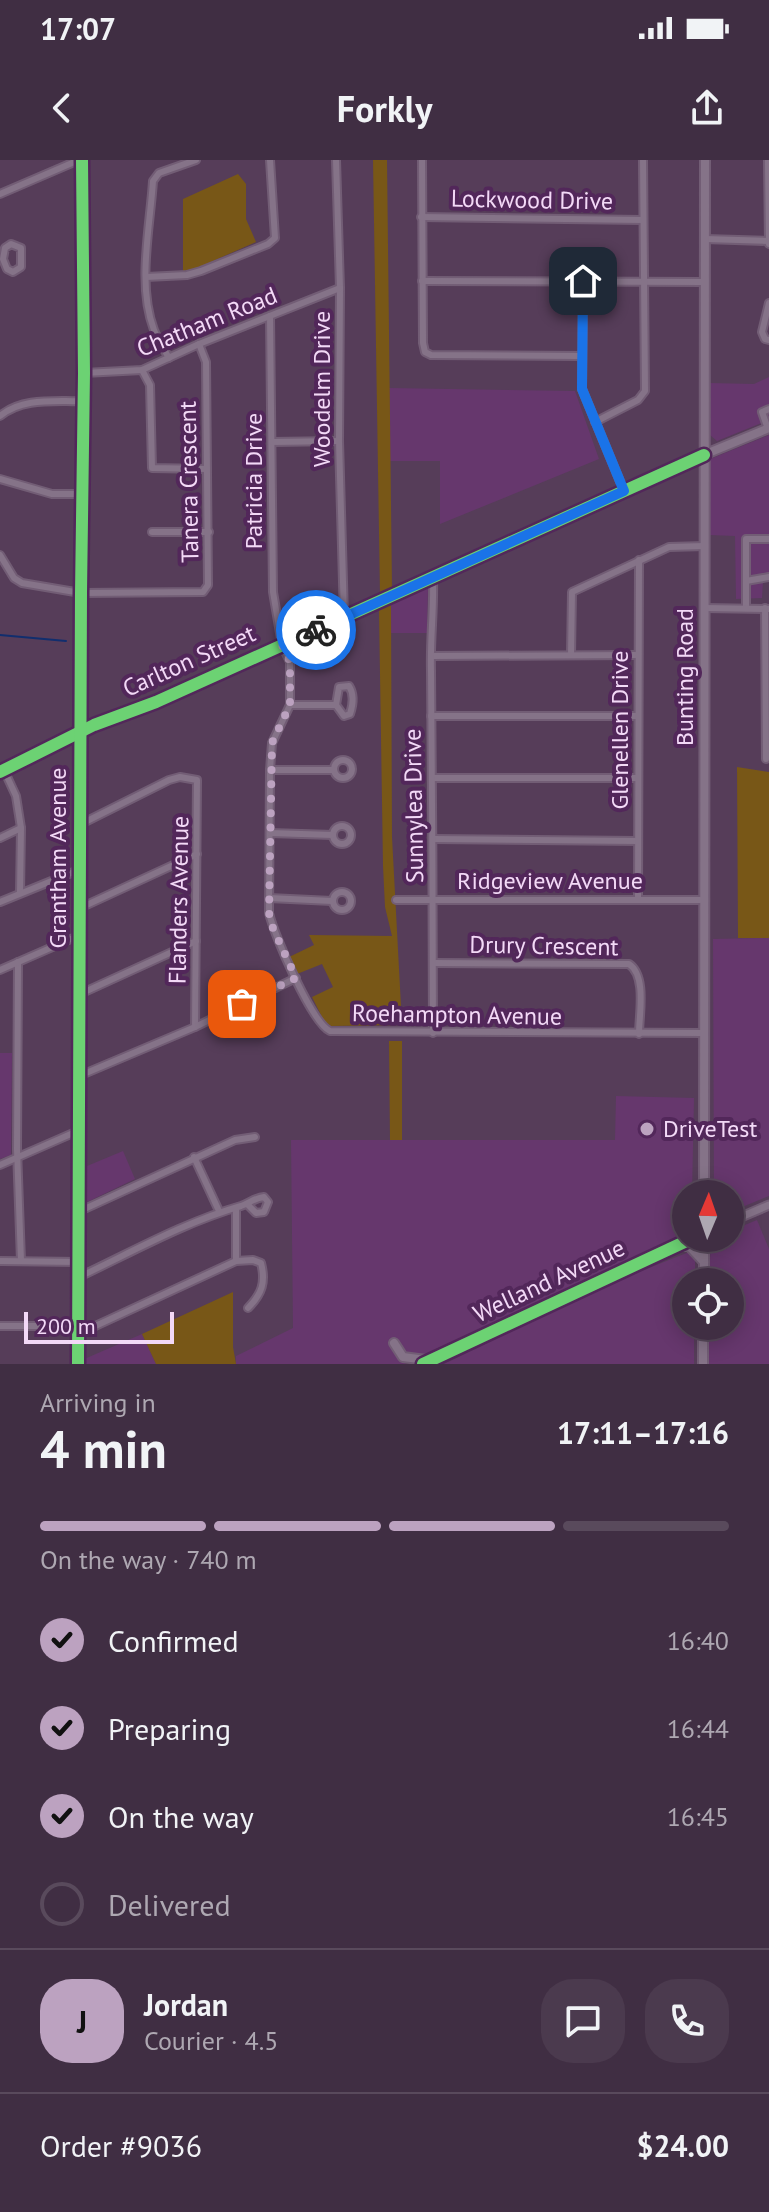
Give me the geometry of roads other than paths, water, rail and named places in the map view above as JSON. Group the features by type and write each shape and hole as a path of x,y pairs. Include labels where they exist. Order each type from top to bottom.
{"main road":[{"name":"Bunting Road","path":"704,1180 705,160"},
{"name":"Carlton Street","path":"2,771 80,733 768,429"},
{"path":"704,430 716,445 729,445"},
{"path":"676,468 695,468 704,487"},
{"name":"Welland Avenue","path":"427,1362 672,1248"},
{"path":"695,1252 704,1262"},
{"path":"704,1252 704,1268"},
{"path":"703,1340 703,1364"},
{"path":"394,1343 403,1357 427,1362"}],"street":[{"path":"0,194 80,160"},
{"name":"Grantham Avenue","path":"78,1364 84,401 80,160"},
{"path":"169,358 150,315 146,277 153,181 159,173 196,160"},
{"path":"146,277 187,275 201,271 268,244 275,238 270,160"},
{"name":"Woodelm Drive","path":"336,160 344,617"},
{"path":"422,160 425,352 431,355 582,356"},
{"path":"595,422 638,400 645,391 643,160"},
{"path":"705,239 768,242 768,160"},
{"name":"Lockwood Drive","path":"421,217 643,220"},
{"path":"422,281 704,282"},
{"path":"583,281 582,389 624,491"},
{"name":"Chatham Road","path":"84,373 142,370 340,288"},
{"path":"769,303 767,322 762,332 769,340"},
{"name":"Patricia Drive","path":"270,316 273,592 282,645"},
{"name":"Tanera Crescent","path":"81,593 203,592 208,585 206,362 199,344"},
{"path":"142,370 150,385 152,468 207,469"},
{"path":"0,416 29,402 84,401"},
{"path":"768,429 762,412 769,409"},
{"path":"272,442 339,441"},
{"path":"0,479 52,494 83,494"},
{"path":"152,532 209,532"},
{"path":"746,607 746,539 769,539"},
{"path":"571,655 572,592 669,547 705,546"},
{"path":"0,555 14,578 22,583 81,593"},
{"name":"Glenellen Drive","path":"638,899 639,560"},
{"path":"746,581 769,577"},
{"name":"Sunnylea Drive","path":"433,579 433,1033"},
{"path":"705,608 767,608 766,759"},
{"name":"Roehampton Avenue","path":"282,645 290,662 290,705 272,743 269,898 272,926 325,1030 704,1033"},
{"path":"431,656 638,655"},
{"path":"349,686 352,690 350,714 344,716 336,705 339,687 349,686"},
{"path":"290,705 336,705"},
{"path":"431,716 638,716"},
{"path":"270,770 334,770"},
{"path":"2,771 16,796 21,828 20,893"},
{"name":"Flanders Avenue","path":"81,824 169,780 192,777 197,780 195,1027"},
{"path":"432,778 638,778"},
{"path":"0,838 21,828"},
{"path":"270,833 333,835"},
{"path":"434,839 638,841"},
{"path":"80,908 197,854"},
{"path":"0,902 81,869"},
{"path":"269,898 332,901"},
{"name":"Ridgeview Avenue","path":"396,900 704,900"},
{"path":"0,970 80,935"},
{"path":"80,994 196,941"},
{"path":"18,962 21,1261"},
{"name":"Drury Crescent","path":"433,963 629,964 636,969 639,978 639,1034"},
{"path":"79,1076 195,1027 296,978"},
{"path":"0,1165 80,1130"},
{"path":"80,1211 194,1157 235,1140 255,1137"},
{"path":"194,1157 219,1211"},
{"path":"79,1277 219,1211 247,1204"},
{"path":"744,1215 769,1205"},
{"path":"236,1208 236,1261"},
{"path":"0,1326 78,1330 236,1261 253,1260 261,1263 263,1286 260,1296 248,1308"},
{"path":"0,1261 79,1262"}],"waterway":[{"path":"0,635 66,641"}],"place":[{"name":"DriveTest","path":"647,1129"}]}
